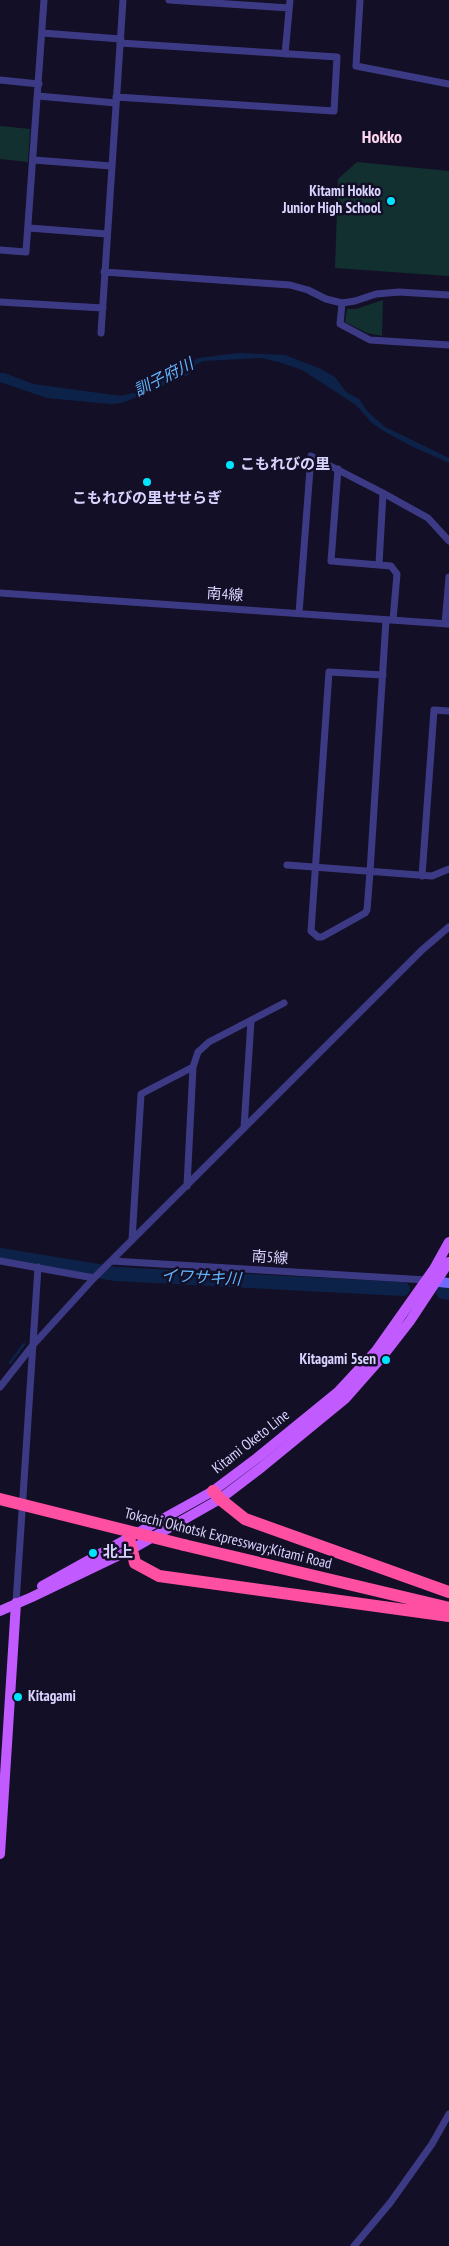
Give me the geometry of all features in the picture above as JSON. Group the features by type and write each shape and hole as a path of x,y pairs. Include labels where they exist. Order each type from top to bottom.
{"highway":[{"path":"216,1495 245,1519 449,1592"},
{"name":"Tokachi Okhotsk Expressway;Kitami Road","path":"0,1500 449,1608"},
{"path":"131,1543 135,1563 159,1576 449,1616"}],"main road":[{"name":"Kitami Oketo Line","path":"216,1495 257,1458 338,1392 376,1351 426,1280 449,1242"},
{"name":"Kitami Oketo Line","path":"0,1611 32,1597 216,1495 345,1399 382,1357 438,1282 449,1262"},
{"path":"0,1854 3,1770 16,1603"}],"street":[{"path":"0,250 26,252 44,0"},
{"path":"101,333 123,0"},
{"path":"169,0 289,4 285,54"},
{"path":"360,0 356,66 449,84"},
{"path":"38,96 334,111 337,57 120,41 42,33"},
{"path":"0,80 38,84"},
{"path":"34,160 111,166"},
{"path":"29,228 107,234"},
{"path":"104,272 290,285 342,303 376,294 399,292 449,295"},
{"path":"0,302 103,308"},
{"path":"342,303 340,324 370,340 449,345"},
{"path":"300,613 311,456 428,518 449,541"},
{"path":"338,469 331,561 392,566 397,574 383,675 370,872 365,913 322,937 318,937 311,931 329,672 383,675"},
{"path":"379,564 383,493"},
{"path":"447,624 449,577"},
{"name":"南4線","path":"0,593 447,624"},
{"path":"422,876 434,710 449,711"},
{"path":"287,865 422,876 432,876 449,869"},
{"path":"0,1387 32,1345 132,1240 422,950 449,927"},
{"path":"187,1186 193,1067 198,1052 208,1042 284,1003"},
{"path":"244,1128 251,1021"},
{"path":"132,1240 141,1094 193,1067"},
{"path":"0,1261 99,1274"},
{"name":"南5線","path":"112,1261 426,1280"},
{"path":"16,1603 38,1267"},
{"path":"426,1280 449,1283"},
{"path":"354,2246 390,2203 432,2144 449,2114"}],"green space":[{"path":"0,126 30,129 28,162 0,159"},
{"path":"357,162 449,171 449,276 335,268 338,179"},
{"path":"383,300 382,336 367,333 345,322 347,309 356,309"}],"water":[{"name":"訓子府川","path":"239,353 285,355 321,369 335,377 346,392 359,399 367,411 385,427 449,458 449,463 411,446 382,430 372,423 356,405 302,370 262,358 204,361 197,364 188,375 122,403 111,404 47,398 0,382 0,373 5,373 33,384 121,396 137,392 198,358"}],"waterway":[{"name":"イワサキ川","path":"0,1255 116,1274 403,1289"},
{"name":"イワサキ川","path":"89,1273 92,1270"},
{"name":"イワサキ川","path":"443,1292 449,1293"},
{"path":"10,1363 24,1344"}],"place":[{"name":"Kitami Hokko Junior High School","path":"391,201"},
{"name":"こもれびの里","path":"230,465"},
{"name":"こもれびの里せせらぎ","path":"147,482"},
{"name":"Kitagami 5sen","path":"386,1360"},
{"name":"北上","path":"93,1553"},
{"name":"Kitagami","path":"18,1697"}],"district":[{"name":"Hokko","path":"382,138"}]}
